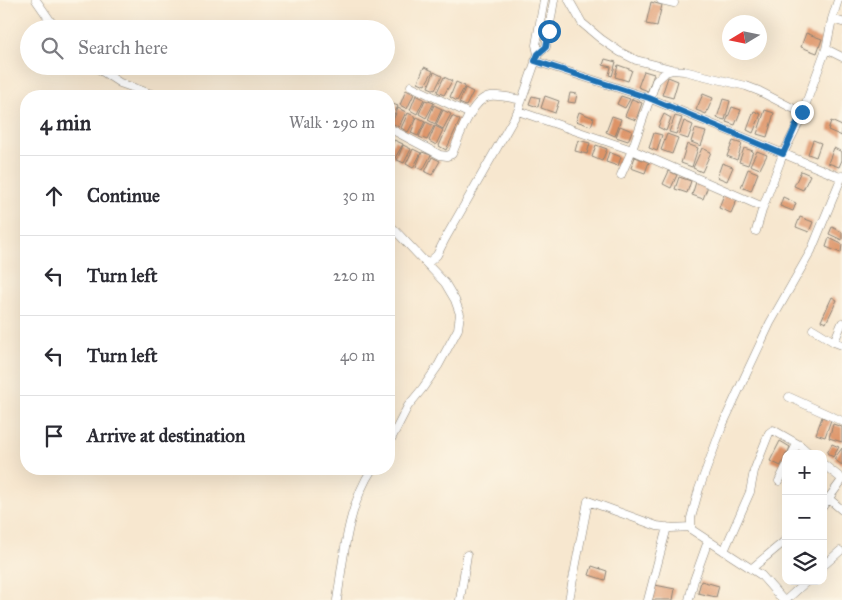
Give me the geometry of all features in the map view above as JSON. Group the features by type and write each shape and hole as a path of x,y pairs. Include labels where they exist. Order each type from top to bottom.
{"street":[{"path":"36,0 50,20"},
{"path":"537,58 536,45 544,0"},
{"path":"428,263 437,254 518,112 537,58 546,47 554,0"},
{"path":"569,0 582,23 601,39 636,60 759,90 802,112"},
{"path":"661,0 674,3"},
{"path":"756,231 783,154 802,112 826,49 838,0"},
{"path":"832,19 842,22"},
{"path":"826,49 842,57"},
{"path":"537,58 649,98 842,177 811,251 770,323 730,408 690,518 690,527 697,534 765,578 785,600 802,585"},
{"path":"622,175 656,81 666,72 673,70"},
{"path":"108,75 120,83 140,90"},
{"path":"411,86 470,114"},
{"path":"395,131 440,155 447,156 452,154 470,114 479,102 488,96 502,96 522,100"},
{"path":"518,112 632,150 763,208"},
{"path":"395,230 445,283 455,300 460,314 458,329 438,366 408,406 395,431"},
{"path":"834,342 842,323"},
{"path":"813,330 842,345"},
{"path":"788,397 842,421"},
{"path":"724,551 750,492 754,471 769,433 773,430 805,450"},
{"path":"794,450 797,444"},
{"path":"827,467 842,479 828,498 842,510"},
{"path":"338,600 350,522 360,490 369,475"},
{"path":"779,481 782,475"},
{"path":"568,600 588,501 657,526 690,527"},
{"path":"648,600 667,527"},
{"path":"689,600 708,541"},
{"path":"752,569 782,543"},
{"path":"827,562 840,551"},
{"path":"460,600 467,555"}],"building":[{"path":"651,2 662,5 657,26 646,24"},
{"path":"806,33 822,39 817,53 801,47"},
{"path":"605,59 616,62 612,76 609,75 611,67 603,65"},
{"path":"618,65 632,70 628,81 615,77"},
{"path":"424,67 433,71 425,85 418,82"},
{"path":"644,71 654,74 648,91 638,87"},
{"path":"434,72 442,76 435,90 428,87"},
{"path":"444,77 452,81 444,95 437,92"},
{"path":"668,77 678,81 673,98 662,95"},
{"path":"456,82 465,86 457,101 450,97"},
{"path":"465,88 473,92 466,106 459,103"},
{"path":"406,90 414,94 407,109 400,105"},
{"path":"570,93 577,94 575,103 568,102"},
{"path":"703,94 713,98 706,114 696,110"},
{"path":"416,95 424,99 417,114 410,110"},
{"path":"532,96 540,98 538,107 529,104"},
{"path":"545,96 559,101 555,113 541,108"},
{"path":"621,96 630,99 625,108 617,104"},
{"path":"632,99 642,103 636,120 625,116"},
{"path":"723,99 730,101 725,120 717,118"},
{"path":"425,100 434,103 426,118 419,114"},
{"path":"434,105 442,109 435,124 428,120"},
{"path":"732,107 741,110 735,125 726,122"},
{"path":"398,108 406,112 399,127 395,125 395,116"},
{"path":"443,110 451,114 443,129 436,125"},
{"path":"765,110 774,113 767,137 757,134"},
{"path":"754,111 761,114 753,133 747,130"},
{"path":"579,112 594,118 591,126 576,121"},
{"path":"408,113 416,117 408,132 401,128"},
{"path":"664,114 671,118 666,131 658,127"},
{"path":"452,116 460,120 446,150 439,146"},
{"path":"612,116 621,119 615,136 606,132"},
{"path":"675,116 682,118 676,134 669,132"},
{"path":"417,117 425,121 418,136 411,133"},
{"path":"684,121 693,125 688,139 679,136"},
{"path":"831,121 842,126 842,136 828,130"},
{"path":"426,122 434,126 427,140 419,137"},
{"path":"435,126 443,130 436,145 429,141"},
{"path":"620,126 632,131 628,141 616,137"},
{"path":"695,129 706,132 701,146 691,142"},
{"path":"654,133 662,135 657,151 649,148"},
{"path":"667,134 678,138 672,154 661,150"},
{"path":"395,140 403,144 395,158"},
{"path":"578,140 590,143 587,154 575,151"},
{"path":"813,140 821,143 816,157 808,154"},
{"path":"733,141 742,144 737,160 727,156"},
{"path":"687,144 698,148 692,167 681,163"},
{"path":"403,145 411,149 404,163 397,160"},
{"path":"596,145 607,149 602,161 592,157"},
{"path":"702,148 711,152 702,172 693,168"},
{"path":"744,148 753,151 748,165 739,162"},
{"path":"834,148 842,152 842,160 839,167 828,163"},
{"path":"413,149 421,153 413,168 406,164"},
{"path":"757,151 767,155 760,169 750,165"},
{"path":"422,152 431,155 423,170 416,167"},
{"path":"609,152 621,157 618,166 606,162"},
{"path":"432,157 440,161 432,175 425,172"},
{"path":"635,157 649,162 645,173 631,168"},
{"path":"722,163 733,167 727,181 717,177"},
{"path":"748,169 758,173 751,191 741,187"},
{"path":"669,171 677,175 671,188 663,184"},
{"path":"801,171 810,175 803,190 794,186"},
{"path":"679,177 691,181 687,193 675,189"},
{"path":"696,182 708,186 703,199 692,195"},
{"path":"724,194 737,199 731,213 719,208"},
{"path":"783,197 796,203 793,211 780,206"},
{"path":"800,217 813,222 809,232 796,227"},
{"path":"832,227 842,232 842,240 829,234"},
{"path":"829,238 842,244 841,253 826,247"},
{"path":"832,297 837,300 826,323 821,321"},
{"path":"822,417 831,420 825,437 816,434"},
{"path":"833,424 842,427 842,442 829,438"},
{"path":"780,441 790,447 789,450 782,450 781,466 770,461"},
{"path":"832,444 839,447 833,457 827,453"},
{"path":"842,448 842,465 834,459"},
{"path":"592,566 607,571 605,580 589,575"},
{"path":"701,581 719,586 716,597 698,593"},
{"path":"655,585 675,589 673,600 652,600"}],"route":[{"path":"549,31 546,47 538,54 535,61 649,98 783,154 802,112"}]}
